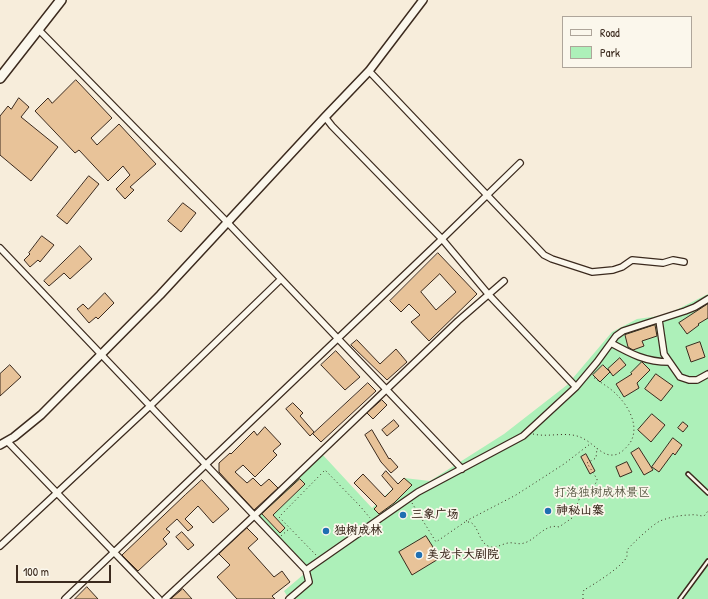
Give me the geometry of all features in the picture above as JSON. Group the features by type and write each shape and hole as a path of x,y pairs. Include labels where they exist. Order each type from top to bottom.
{"main road":[{"path":"0,78 61,0"}],"street":[{"path":"159,599 57,493 3,443 14,437 41,415 160,295 369,71 423,0"},
{"path":"38,29 227,222 462,469"},
{"path":"369,71 544,255 592,272 612,270 622,267 632,260 662,263 673,260 684,262"},
{"path":"325,117 442,239 489,295 576,387"},
{"path":"64,599 206,465 520,163"},
{"path":"0,248 306,570 309,582 289,599"},
{"path":"0,546 150,406 281,279"},
{"path":"165,599 458,321 504,282"},
{"path":"306,570 418,492 523,436 576,387 616,336 623,331 695,308 708,299"},
{"path":"659,320 664,352 669,362 680,376 685,380 697,380 708,374"},
{"path":"611,344 643,359 656,362 669,362"}],"lane":[{"path":"688,474 708,493"},
{"path":"680,599 708,561"}],"path":[{"path":"527,432 537,435 573,434 610,455 615,455 624,450 633,436 634,425 631,414 617,395 588,373"},
{"path":"409,498 436,542 465,522 516,495 564,464 591,444"},
{"path":"465,522 473,523 477,528 479,536 490,547 497,547 510,542 524,543 554,525 559,527 572,518 580,497 597,482 597,479 587,463 596,458 597,448"},
{"path":"320,560 278,517 325,470 360,506 374,524"},
{"path":"583,599 584,590 603,579 621,565 627,556 627,550 645,532 660,521 681,516 704,516 708,511"},
{"path":"277,540 290,528"}],"green space":[{"name":"打洛独树成林景区","path":"708,294 708,599 289,599 284,591 310,569 258,516 322,454 372,508 404,478 430,481 504,434 567,385 612,332 637,319 666,315"}],"building":[{"path":"76,80 112,118 91,138 97,145 119,124 156,164 130,187 134,190 125,199 116,189 130,175 123,166 108,181 79,150 75,153 35,111 48,98 52,103"},
{"path":"19,98 29,107 21,117 58,147 31,181 0,155 0,116 8,106 11,109"},
{"path":"89,176 99,184 67,224 57,216"},
{"path":"183,203 196,213 181,232 168,221"},
{"path":"42,236 54,245 40,262 38,260 30,267 24,260"},
{"path":"80,246 92,259 70,279 64,273 49,286 44,281"},
{"path":"438,253 477,294 429,341 411,322 420,315 409,304 401,312 390,301","holes":["440,274 456,292 436,310 421,292"]},
{"path":"105,293 114,303 98,319 96,317 89,323 77,309 83,304 88,309"},
{"path":"708,304 708,318 698,324 699,325 687,334 679,323"},
{"path":"655,325 657,336 642,341 644,346 633,350 628,347 625,335"},
{"path":"357,340 380,364 396,349 407,362 387,380 351,345"},
{"path":"700,342 705,357 691,362 686,347"},
{"path":"336,351 360,377 345,390 321,365"},
{"path":"620,358 626,365 613,376 608,369"},
{"path":"642,362 650,370 637,383 639,388 624,397 616,384 632,374 631,373"},
{"path":"10,365 21,377 0,396 0,374"},
{"path":"603,365 610,372 600,382 593,375"},
{"path":"656,374 673,386 661,401 645,389"},
{"path":"368,383 376,391 321,442 313,434"},
{"path":"382,400 387,405 373,419 367,413"},
{"path":"293,403 303,413 300,416 314,432 310,436 286,409"},
{"path":"652,414 665,425 651,442 638,430"},
{"path":"394,420 399,426 387,436 382,430"},
{"path":"683,422 688,426 683,432 678,428"},
{"path":"265,427 281,444 273,451 277,455 255,477 243,465 235,472 247,483 253,478 261,486 269,479 278,488 254,510 219,472 219,463 230,453 231,454 254,431 257,435"},
{"path":"372,430 389,459 390,458 398,467 391,473 381,462 365,435"},
{"path":"673,438 682,445 675,455 673,453 659,472 652,467"},
{"path":"639,448 653,470 644,475 631,453"},
{"path":"586,454 595,471 590,474 581,457"},
{"path":"627,462 632,472 620,477 616,467"},
{"path":"386,471 398,484 404,478 412,485 394,503 379,514 374,509 377,506 354,483 363,474 385,497 393,489 382,476"},
{"path":"300,479 305,484 273,515 285,528 280,533 262,514"},
{"path":"202,480 229,509 213,523 198,506 185,519 193,527 188,531 177,519 166,529 170,532 163,539 167,544 138,571 122,555"},
{"path":"247,528 258,539 248,548 274,577 282,571 290,582 272,596 275,599 237,599 217,577 230,565 219,554"},
{"path":"182,532 194,545 188,550 176,537"},
{"name":"美龙卡大剧院","path":"426,536 440,558 412,575 399,552"},
{"path":"87,587 98,599 75,599"},
{"path":"183,589 192,599 171,599"}],"place":[{"name":"神秘山寨","path":"548,511"},
{"name":"三象广场","path":"403,515"},
{"name":"独树成林","path":"326,531"},
{"name":"美龙卡大剧院","path":"419,555"}]}
